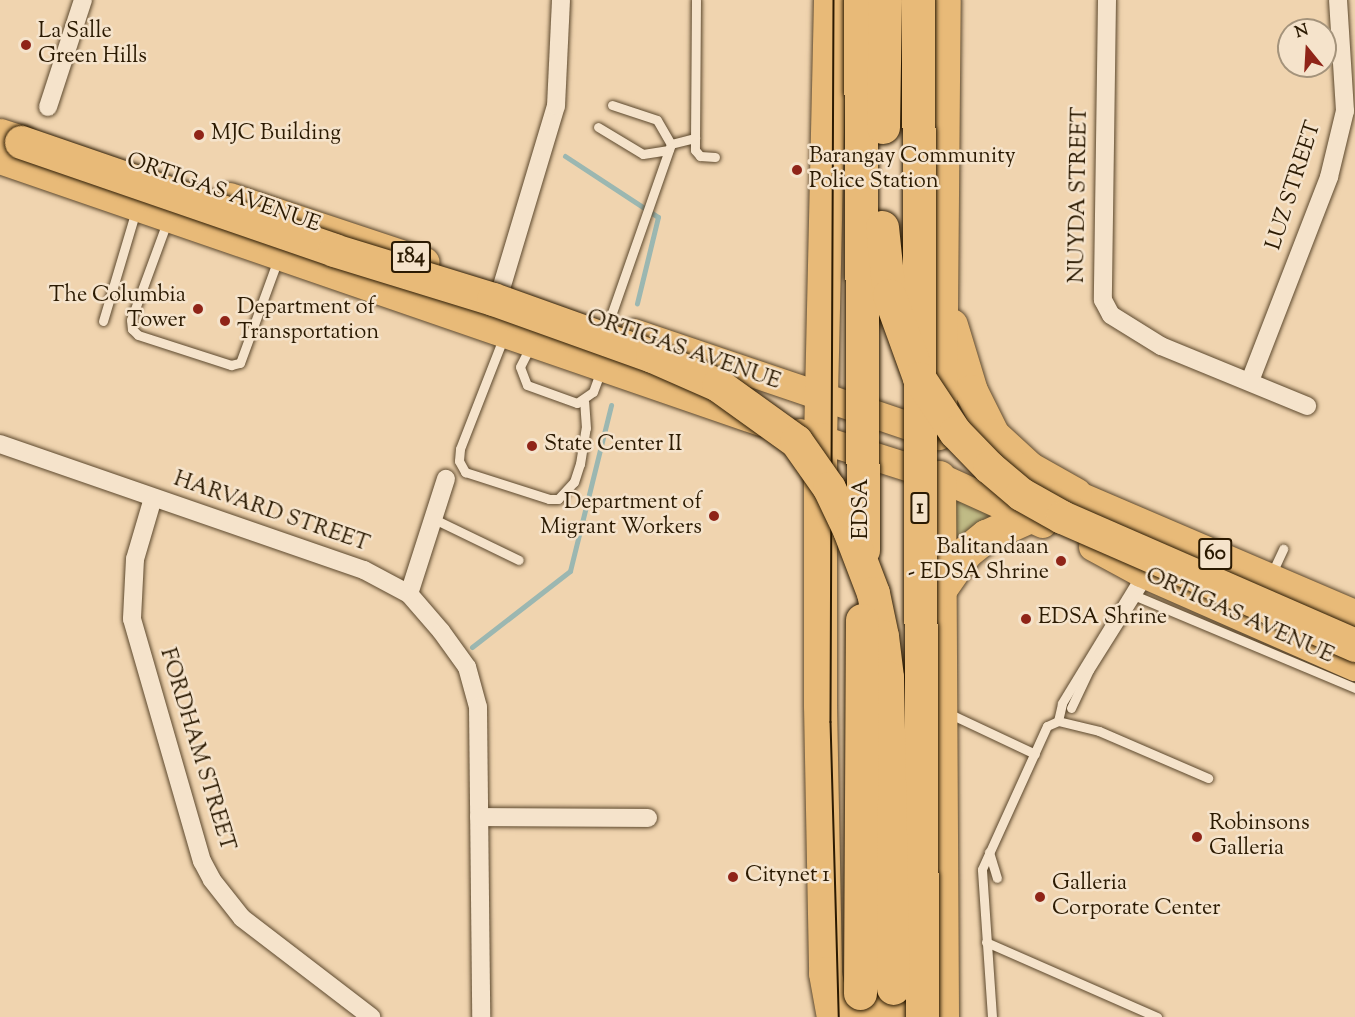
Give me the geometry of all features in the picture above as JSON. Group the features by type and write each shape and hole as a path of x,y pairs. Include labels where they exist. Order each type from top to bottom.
{"highway":[{"path":"830,0 839,402"},
{"path":"833,1017 825,973 829,501 839,402 848,234 846,0"},
{"name":"EDSA","path":"860,0 860,1005"},
{"path":"885,0 884,269 906,349 944,418 990,467 1041,506 1352,655"},
{"name":"1","path":"918,0 922,1017"},
{"name":"1","path":"940,436 944,0"},
{"path":"7,146 493,298 652,356 718,385 796,441 829,488 849,530 873,593 882,636 887,677 893,1003"},
{"path":"848,234 882,248 908,244 930,228 942,205"},
{"path":"941,283 964,371 993,435 1029,468 1075,494"},
{"path":"745,417 772,434 794,456 810,482 829,501 832,672 838,676"},
{"path":"833,1017 841,973 836,444"},
{"name":"1","path":"939,477 938,704 942,1017"},
{"path":"938,591 966,552 986,536 1026,517"},
{"path":"838,676 864,660 892,660 916,672 938,704"}],"main road":[{"name":"ORTIGAS AVENUE","path":"0,118 940,436 1355,614"},
{"name":"ORTIGAS AVENUE","path":"7,146 136,207 745,417 939,477 1026,517 1139,574 1352,655"},
{"path":"316,225 333,243 330,255 294,262 288,237 316,225"},
{"path":"354,282 351,262 360,247 368,242"},
{"name":"1","path":"939,477 940,436"},
{"path":"1026,517 1010,500 1012,488 1019,479 1032,475"}],"street":[{"path":"48,106 83,0"},
{"path":"501,289 556,106 560,0"},
{"name":"NUYDA STREET","path":"1107,0 1103,300 1112,315 1129,328 1161,346 1307,406"},
{"name":"LUZ STREET","path":"1250,381 1329,177 1350,102 1338,0"},
{"name":"HARVARD STREET","path":"0,444 153,498 303,546 364,570 409,594 467,667 478,707 482,1017"},
{"path":"409,594 446,479"},
{"name":"FORDHAM STREET","path":"153,498 135,559 132,619 202,861 212,880 242,918 371,1017"},
{"path":"479,817 648,818"}],"lane":[{"path":"696,0 695,138 697,154 715,157"},
{"path":"609,324 670,147 657,120 612,105"},
{"path":"598,127 643,154 695,138"},
{"path":"104,321 136,207"},
{"path":"168,218 131,320 138,335 231,365 240,363 294,262"},
{"path":"504,334 460,448 459,461 465,472 549,499 558,499 574,482 580,465 586,428 584,402"},
{"path":"532,344 520,367 527,385 577,403 584,402 593,392 602,368"},
{"path":"1026,517 1052,518 1336,642 1352,655"},
{"path":"434,519 519,560"},
{"path":"1270,577 1283,549"},
{"path":"1139,574 1355,688"},
{"path":"1071,708 1139,574"},
{"path":"1058,721 1062,704 1139,574"},
{"path":"938,704 1035,754"},
{"path":"992,1017 982,869 1047,726 1058,721 1099,731 1208,778"},
{"path":"988,852 997,878"},
{"path":"986,942 1138,1013 1157,1017"}],"shaded area":[{"path":"948,497 999,515 952,551"}],"waterway":[{"path":"565,156 658,217 637,303"},
{"path":"472,647 570,571 611,405"}],"tram line":[{"path":"834,0 831,722 839,1017"}],"place":[{"name":"La Salle Green Hills","path":"26,45"},
{"name":"MJC Building","path":"199,135"},
{"name":"Barangay Community Police Station","path":"797,170"},
{"name":"The Columbia Tower","path":"198,309"},
{"name":"Department of Transportation","path":"225,321"},
{"name":"State Center II","path":"532,446"},
{"name":"Department of Migrant Workers","path":"714,516"},
{"name":"Balitandaan - EDSA Shrine","path":"1061,561"},
{"name":"EDSA Shrine","path":"1026,619"},
{"name":"Robinsons Galleria","path":"1197,837"},
{"name":"Citynet 1","path":"733,877"},
{"name":"Galleria Corporate Center","path":"1040,897"}]}
